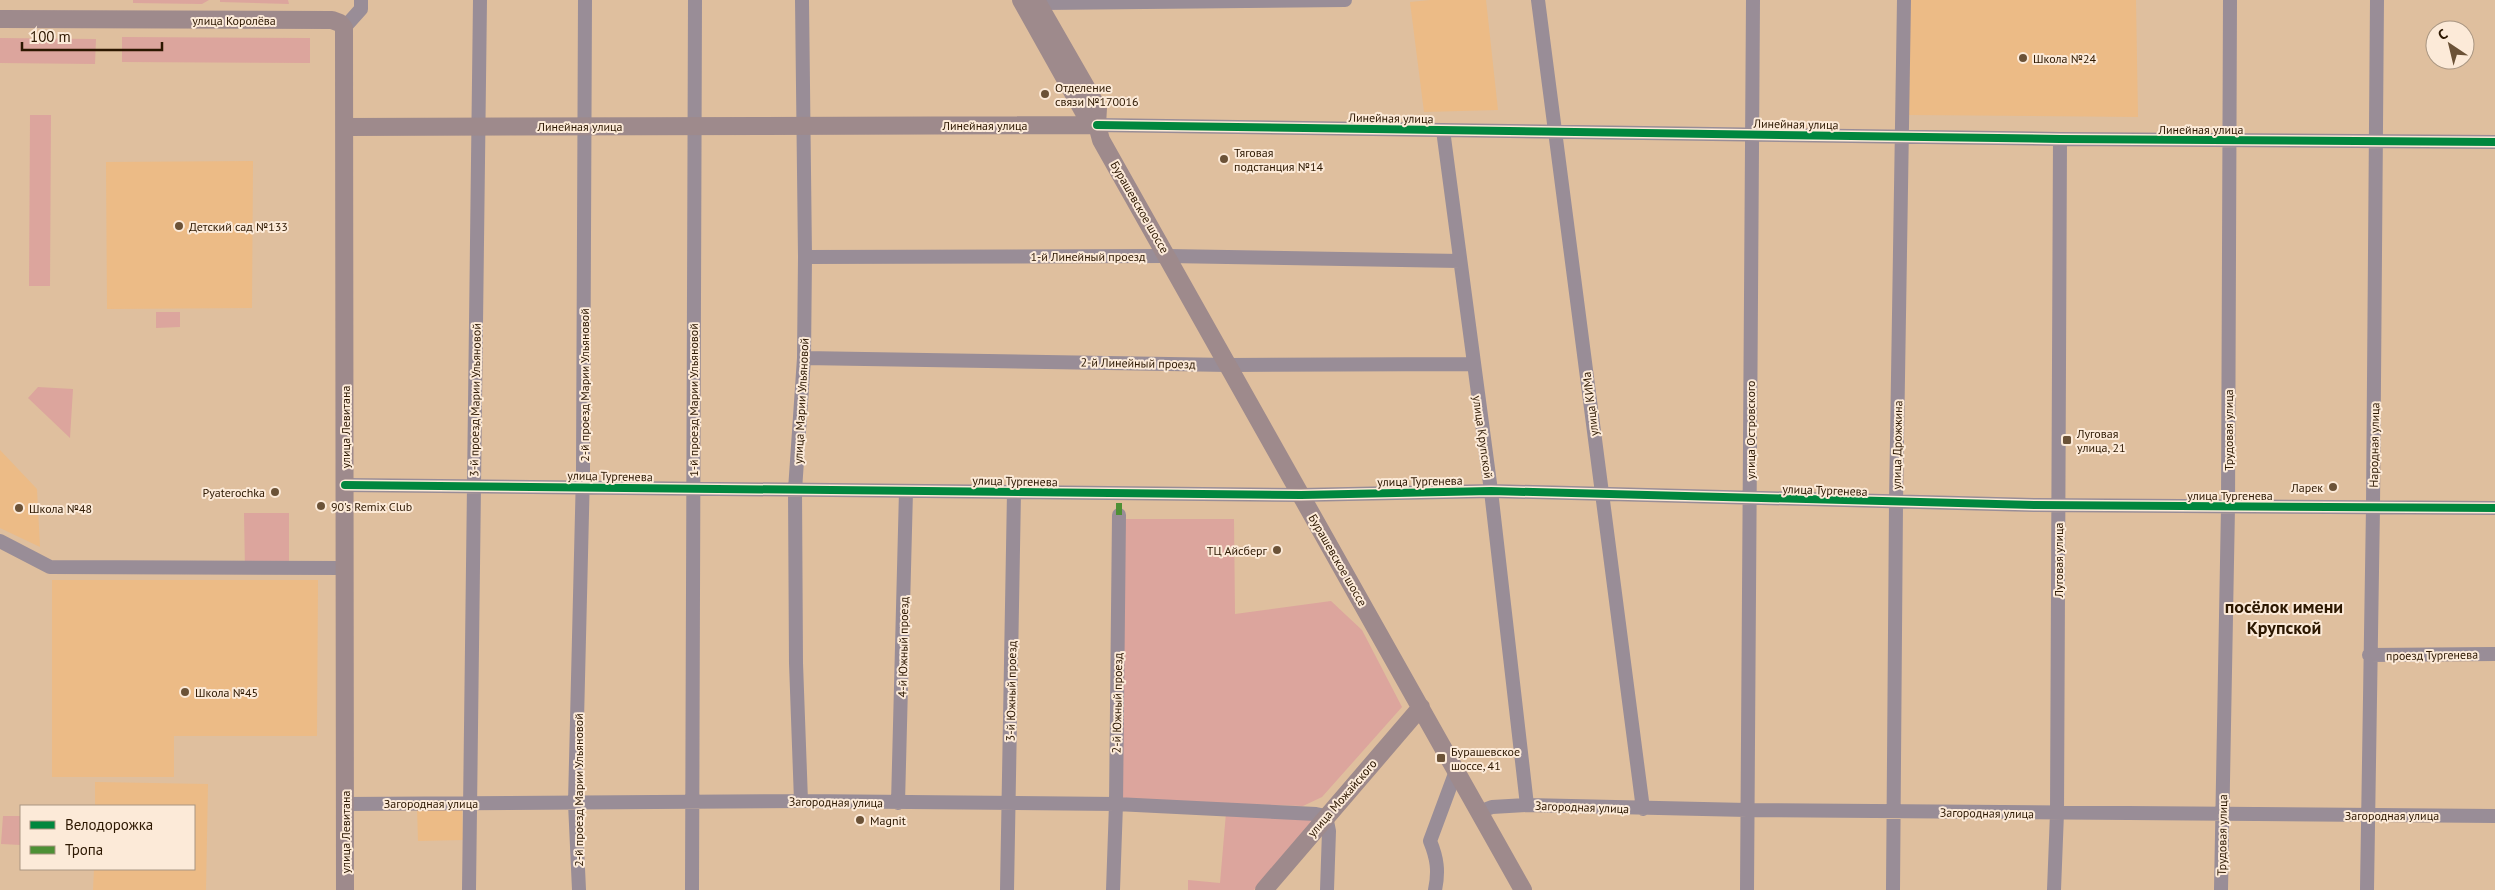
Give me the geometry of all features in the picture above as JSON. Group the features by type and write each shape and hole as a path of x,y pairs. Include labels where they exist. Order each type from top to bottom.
{"main road":[{"name":"Бурашевское шоссе","path":"1021,0 1086,116 1097,125"},
{"name":"Бурашевское шоссе","path":"1038,3 1098,108 1097,125 1102,140 1523,890"},
{"name":"улица Королёва","path":"0,19 332,20 339,22 344,28"},
{"name":"улица Левитана","path":"344,28 345,890"},
{"name":"Линейная улица","path":"345,127 1097,125"},
{"name":"улица Можайского","path":"1264,890 1421,708"}],"street":[{"path":"344,28 361,9 361,0"},
{"name":"3-й проезд Марии Ульяновой","path":"469,890 480,0"},
{"name":"2-й проезд Марии Ульяновой","path":"579,890 575,803 583,487 586,126 585,0"},
{"name":"1-й проезд Марии Ульяновой","path":"692,890 694,0"},
{"name":"улица Марии Ульяновой","path":"801,801 796,662 795,490 804,358 805,257 802,0"},
{"path":"1038,3 1345,0"},
{"name":"улица КИМа","path":"1538,0 1643,809"},
{"name":"улица Островского","path":"1746,890 1753,0"},
{"name":"улица Дрожжина","path":"1893,890 1896,503 1904,0"},
{"name":"Трудовая улица","path":"2221,890 2228,506 2230,0"},
{"name":"Народная улица","path":"2367,890 2378,142 2377,0"},
{"name":"Линейная улица","path":"1097,125 2060,139 2495,142"},
{"name":"улица Крупской","path":"1443,130 1491,491 1527,805"},
{"name":"Луговая улица","path":"2054,890 2057,813 2060,139"},
{"name":"1-й Линейный проезд","path":"805,257 1168,256 1460,261"},
{"name":"2-й Линейный проезд","path":"804,358 1229,365 1473,364"},
{"name":"улица Тургенева","path":"345,485 1302,495 1491,491 2058,506 2495,508"},
{"name":"4-й Южный проезд","path":"898,803 906,491"},
{"name":"3-й Южный проезд","path":"1007,890 1014,492"},
{"name":"2-й Южный проезд","path":"1113,890 1116,804 1119,515"},
{"path":"0,541 50,567 345,568"},
{"name":"проезд Тургенева","path":"2369,655 2495,654"},
{"path":"1435,890 1438,874 1436,856 1430,841 1456,771"},
{"name":"Загородная улица","path":"345,804 801,801 1116,804 1241,809 1326,816"},
{"name":"Загородная улица","path":"1479,812 1492,807 1527,805 1643,809 1894,812 2495,816"},
{"path":"1326,816 1329,831 1327,890"}],"shaded area":[{"path":"133,0 209,0 202,4 133,3"},
{"path":"220,0 288,0 289,4 220,2"},
{"path":"1486,0 1498,110 1424,112 1410,2"},
{"name":"Школа №24","path":"1910,0 2136,0 2138,117 1907,115"},
{"path":"122,37 310,38 310,63 122,62"},
{"path":"0,38 96,39 95,64 0,63"},
{"path":"30,115 51,115 50,286 29,286"},
{"name":"Детский сад №133","path":"253,161 252,308 107,309 106,162"},
{"path":"156,312 180,312 180,327 156,328"},
{"path":"38,387 73,389 70,438 28,398"},
{"name":"Школа №48","path":"0,450 37,489 40,547 0,528"},
{"path":"244,513 289,513 289,569 245,570"},
{"path":"1121,519 1234,519 1235,614 1331,601 1362,630 1402,707 1322,797 1303,806 1120,800"},
{"name":"Школа №45","path":"52,580 318,580 317,736 174,736 174,777 52,777"},
{"path":"95,782 208,784 206,890 93,890 94,870 195,870 195,805 95,805"},
{"path":"462,806 463,840 418,841 417,807"},
{"path":"1226,813 1304,815 1313,821 1254,890 1188,890 1188,880 1220,883"},
{"path":"3,816 20,816 20,845 1,844"}],"marked path":[{"path":"1119,493 1119,515"}],"cycle path":[{"path":"1097,125 2060,139 2495,142"},
{"path":"345,485 1301,495 1491,491 2036,505 2495,508"}],"place":[{"name":"Школа №24","path":"2023,58"},
{"name":"Отделение связи №170016","path":"1045,94"},
{"name":"Тяговая подстанция №14","path":"1224,159"},
{"name":"Детский сад №133","path":"179,226"},
{"name":"Луговая улица, 21","path":"2067,440"},
{"name":"Ларек","path":"2333,487"},
{"name":"Pyaterochka","path":"275,492"},
{"name":"90's Remix Club","path":"321,506"},
{"name":"Школа №48","path":"19,508"},
{"name":"ТЦ Айсберг","path":"1277,550"},
{"name":"Школа №45","path":"185,692"},
{"name":"Бурашевское шоссе, 41","path":"1441,758"},
{"name":"Magnit","path":"860,820"}],"district":[{"name":"посёлок имени Крупской","path":"2284,616"}]}
